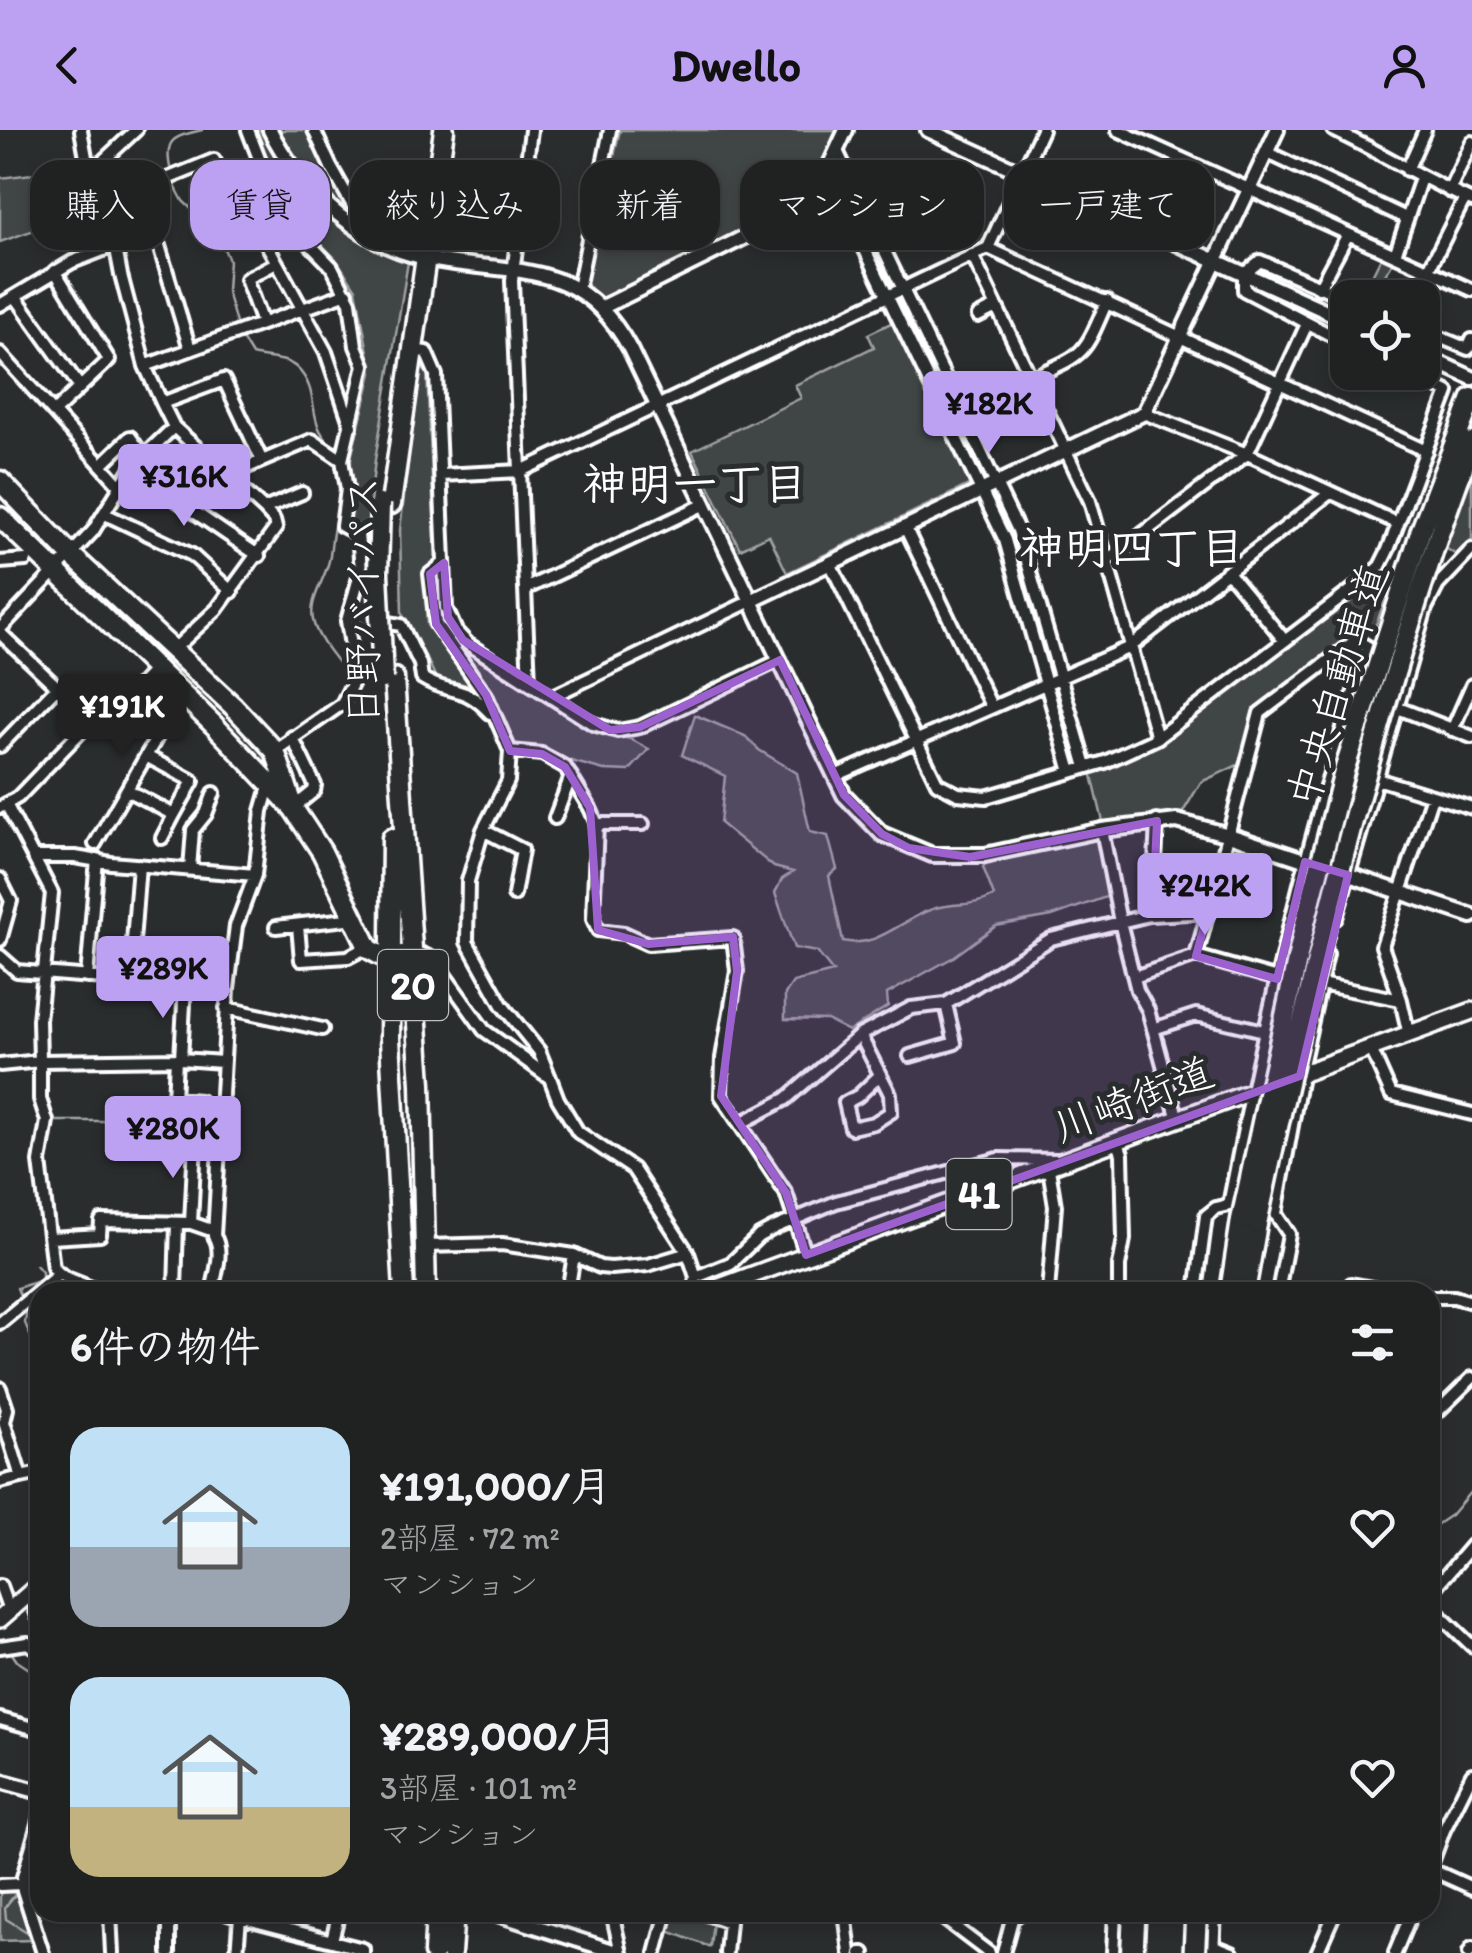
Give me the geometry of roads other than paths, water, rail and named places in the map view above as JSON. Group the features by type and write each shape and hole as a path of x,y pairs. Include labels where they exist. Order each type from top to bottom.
{"highway":[{"name":"日野バイパス","path":"385,504 412,350 432,130"},
{"name":"日野バイパス","path":"403,1282 390,1038 392,844 385,504 419,256 444,130"},
{"name":"中央自動車道","path":"1246,1282 1249,1222 1267,1092 1320,865 1360,720 1430,534 1471,400"},
{"name":"中央自動車道","path":"1430,534 1472,442"},
{"name":"20","path":"0,481 70,554 233,706 275,752 293,808"},
{"name":"20","path":"0,517 293,808 322,852 367,947 380,955 411,955"},
{"name":"日野バイパス","path":"389,678 422,1104 426,1282"},
{"name":"中央自動車道","path":"1233,1282 1249,1222"},
{"path":"434,1953 436,1922"},
{"path":"451,1953 453,1922"},
{"path":"1155,1953 1157,1922"},
{"path":"1172,1953 1174,1922"}],"main road":[{"name":"川崎街道","path":"733,1282 1472,1011"},
{"path":"5,1615 30,1593"}],"street":[{"path":"81,130 86,160"},
{"path":"106,160 136,130"},
{"path":"248,130 280,213 332,267 348,293 356,346 364,365 342,460 346,489 342,526 358,534 362,570 347,621 356,676 342,704 275,752"},
{"path":"270,130 316,193 350,219"},
{"path":"314,130 350,200"},
{"path":"530,683 512,269 531,130"},
{"path":"578,289 610,130"},
{"path":"833,160 846,130"},
{"path":"928,130 1004,165"},
{"path":"1028,160 1042,130"},
{"path":"1118,130 1144,135 1249,189 1472,290"},
{"path":"551,697 1144,413 1276,130"},
{"path":"1333,130 1354,134 1421,178 1469,199 1421,280"},
{"path":"1407,170 1426,130"},
{"path":"1449,191 1472,142"},
{"path":"837,151 1018,530 1086,768"},
{"path":"1266,152 1406,218"},
{"path":"170,177 214,160 240,212 254,221 326,352 351,427"},
{"path":"1395,255 1421,178"},
{"path":"441,475 520,472 988,248 1004,213"},
{"path":"1319,288 1348,234"},
{"path":"603,308 740,241"},
{"path":"988,248 1426,451"},
{"path":"0,305 55,271 104,250"},
{"path":"117,250 146,366 174,427 264,509 276,528 232,592 172,651"},
{"path":"160,250 190,349"},
{"path":"405,250 419,256 552,277 578,289 603,308 622,335 658,406 844,795 882,834 932,855 984,855 1156,821 1193,824 1472,916"},
{"path":"866,250 1005,540 1071,772"},
{"path":"1193,250 1330,313"},
{"path":"972,255 1090,501 1157,738"},
{"path":"1244,274 1260,261 1330,292"},
{"path":"262,322 246,279 276,263"},
{"path":"54,412 109,360 55,271"},
{"path":"1244,274 1244,290 1330,335"},
{"path":"146,366 348,293"},
{"path":"15,296 80,387"},
{"path":"1031,378 1078,356 1088,346 1107,301"},
{"path":"978,316 996,308"},
{"path":"1107,562 1247,454 1307,324"},
{"path":"1440,337 1468,349 1472,340"},
{"path":"412,350 426,352 436,375 446,608 456,632 468,644 602,728 630,730 780,660"},
{"path":"0,354 121,487"},
{"path":"1440,363 1472,378"},
{"path":"162,404 224,380 262,461"},
{"path":"830,563 936,782 976,798 1086,768 1157,738 1380,566 1448,392 1440,388"},
{"path":"1144,413 1247,454 1398,524"},
{"path":"92,720 0,631 105,514 144,455 174,427"},
{"path":"101,464 130,437 144,455"},
{"path":"226,476 312,440 342,460"},
{"path":"205,458 170,496 259,556"},
{"path":"834,776 1130,647 1330,492"},
{"path":"264,509 302,494"},
{"path":"525,590 704,504"},
{"path":"105,514 192,555 232,592"},
{"path":"905,527 991,706"},
{"path":"1280,1282 1289,1234 1275,1213 1300,1076 1348,875 1426,608 1438,584 1472,549"},
{"path":"0,562 26,560"},
{"path":"444,564 430,574 436,624 486,695 510,751 508,780 483,830 466,892 467,942 502,1005 538,1050 558,1100 578,1132 633,1170 688,1253 695,1282"},
{"path":"1227,571 1285,641"},
{"path":"350,609 370,620 401,626 420,664 422,678 432,685 468,692 497,721"},
{"path":"1196,956 1260,713 1356,640 1368,647 1305,862 1250,1092 1228,1205"},
{"path":"65,1282 50,1258 51,1238 40,1162 47,1121 40,1099 38,1020 52,893 3,806 18,797 92,720 115,700 132,694 155,669"},
{"path":"1452,730 1472,685"},
{"path":"0,746 57,687"},
{"path":"95,844 182,694"},
{"path":"1353,694 1397,705 1472,737"},
{"path":"292,737 315,785 314,791 293,808"},
{"path":"510,751 550,757 565,768 597,824 592,919 598,930 624,933 648,944 733,938 737,971 720,1088 786,1193 806,1255"},
{"path":"146,756 194,780 162,838"},
{"path":"555,818 571,776"},
{"path":"1377,779 1472,808"},
{"path":"214,1282 218,1252 214,1231 228,988 236,926 255,875 262,811 272,787"},
{"path":"127,790 174,815"},
{"path":"190,869 193,830 206,814 214,793"},
{"path":"1409,1034 1402,1000 1382,946 1432,796"},
{"path":"1156,821 1155,863 1173,914"},
{"path":"597,824 643,824"},
{"path":"483,830 522,850 514,895"},
{"path":"1102,830 1134,976 1178,1120"},
{"path":"33,857 97,859 255,875"},
{"path":"87,977 97,859"},
{"path":"130,980 139,865"},
{"path":"0,879 11,901 0,940"},
{"path":"741,1124 786,1099 860,1035 918,1005 946,1004 1051,939 1149,914 1208,912"},
{"path":"276,927 355,918"},
{"path":"298,926 301,960 348,957 367,947"},
{"path":"411,955 427,955 434,960 484,1030 550,1078"},
{"path":"0,956 12,969 44,974 228,988"},
{"path":"1134,976 1196,956 1277,979"},
{"path":"1320,984 1402,1000"},
{"path":"186,985 174,1100 200,1100"},
{"path":"910,1056 955,1043 946,1004"},
{"path":"226,1008 322,1029"},
{"path":"1152,1029 1196,1016 1264,1031"},
{"path":"860,1035 890,1094 891,1112 874,1123 851,1128 845,1103 880,1075"},
{"path":"1370,1049 1391,1094 1472,1114"},
{"path":"0,1064 178,1059 222,1062"},
{"path":"1118,1143 1122,1154 1124,1239 1119,1282"},
{"path":"181,1150 194,1146 191,1223"},
{"path":"696,1277 731,1263 759,1236 836,1202 998,1159 1068,1160"},
{"path":"1049,1169 1054,1206 1049,1282"},
{"path":"1197,1282 1206,1216 1228,1205 1275,1213"},
{"path":"51,1238 100,1235 102,1222 191,1223 214,1231"},
{"path":"175,1282 177,1224"},
{"path":"425,1246 502,1244 574,1255 611,1268 648,1265 688,1253"},
{"path":"570,1282 574,1255"},
{"path":"61,1276 76,1282"},
{"path":"53,1282 61,1276"},
{"path":"1440,1297 1472,1302"},
{"path":"0,1323 30,1300"},
{"path":"1440,1409 1472,1378"},
{"path":"0,1388 7,1409 4,1422 21,1477"},
{"path":"0,1482 30,1475"},
{"path":"1440,1582 1472,1545"},
{"path":"0,1586 5,1615"},
{"path":"1440,1616 1472,1646"},
{"path":"0,1648 30,1644"},
{"path":"0,1719 30,1727"},
{"path":"0,1781 30,1789"},
{"path":"1440,1847 1470,1781"},
{"path":"30,1852 21,1884 30,1912"},
{"path":"1440,1874 1472,1888"},
{"path":"0,1886 30,1884"},
{"path":"33,1922 43,1953"},
{"path":"110,1922 112,1953"},
{"path":"169,1922 169,1953"},
{"path":"236,1953 239,1922"},
{"path":"260,1922 332,1940 364,1950 363,1953"},
{"path":"332,1940 336,1922"},
{"path":"522,1922 620,1953 614,1922"},
{"path":"656,1953 664,1922"},
{"path":"726,1953 728,1922"},
{"path":"846,1922 850,1953"},
{"path":"948,1922 989,1953"},
{"path":"1004,1952 1011,1922"},
{"path":"1113,1953 1115,1922"},
{"path":"1215,1922 1214,1950 1232,1953"},
{"path":"1317,1953 1331,1922"},
{"path":"1395,1953 1408,1922"}],"waterway":[{"path":"171,172 168,153 173,141 202,130"},
{"path":"174,184 183,201 217,233 229,260 227,291 237,327"},
{"path":"241,337 252,355 281,360 297,368 310,389 321,432 339,450"},
{"path":"340,501 328,565 312,615 320,638 349,677"},
{"path":"38,566 43,571"},
{"path":"54,582 114,640"},
{"path":"1034,943 1089,923"},
{"path":"979,978 1015,956"},
{"path":"0,964 12,976 36,979"},
{"path":"44,1023 48,985"},
{"path":"876,1021 912,1001 947,997"},
{"path":"218,1058 222,1011"},
{"path":"44,1041 46,1055"},
{"path":"51,1121 124,1121 211,1136 217,1066"},
{"path":"48,1147 51,1121"},
{"path":"1022,1153 1044,1155"},
{"path":"36,1265 42,1280 36,1282"},
{"path":"21,1298 17,1288 30,1284"},
{"path":"27,1307 25,1323 30,1335"},
{"path":"1440,1522 1472,1490"},
{"path":"11,1652 30,1669"},
{"path":"18,1891 5,1907 6,1919 32,1935 35,1953"},
{"path":"229,1953 231,1922"},
{"path":"1011,1953 1020,1922"}],"district":[{"name":"神明一丁目","path":"695,483"},
{"name":"神明四丁目","path":"1132,547"}]}
